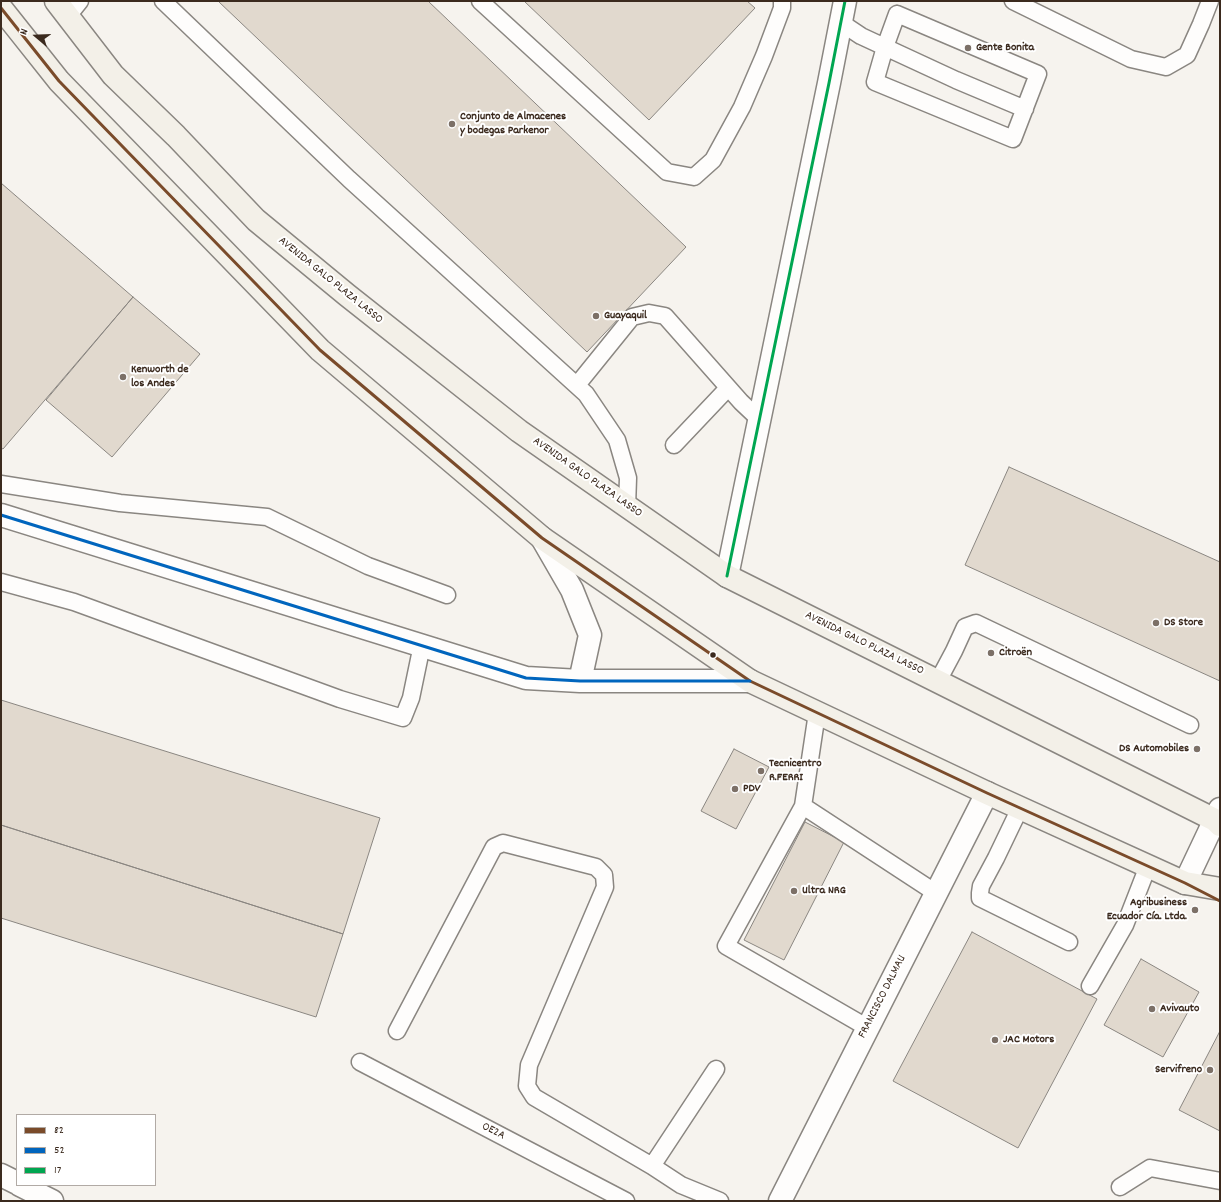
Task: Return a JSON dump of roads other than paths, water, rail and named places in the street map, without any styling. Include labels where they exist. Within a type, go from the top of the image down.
[{"type":"main road","name":"AVENIDA GALO PLAZA LASSO","points":[[68,6],[114,75],[176,136],[256,220],[347,296],[519,431],[727,576],[1219,819]]},
{"type":"main road","points":[[1,8],[59,81],[320,350],[542,538],[750,681],[1020,808],[1185,883],[1220,889]]},
{"type":"street","points":[[727,576],[830,83],[843,11]]},
{"type":"street","points":[[1,515],[526,678],[580,681],[750,681]]},
{"type":"street","points":[[542,538],[572,590],[590,635],[580,681]]},
{"type":"street","name":"FRANCISCO DALMAU","points":[[780,1201],[987,792]]},
{"type":"street","points":[[1219,819],[1185,883],[1220,901]]},
{"type":"street","points":[[1,1175],[16,1182]]},
{"type":"street","points":[[22,1186],[52,1201]]},
{"type":"lane","points":[[163,1],[349,180],[586,394],[616,440],[628,478],[627,507]]},
{"type":"lane","points":[[480,1],[667,172],[694,177],[713,160],[742,107],[764,56],[782,8],[782,1]]},
{"type":"lane","points":[[1013,1],[1132,59],[1166,67],[1187,55],[1210,1]]},
{"type":"lane","points":[[843,11],[861,36],[956,80],[1025,109]]},
{"type":"lane","points":[[897,14],[1038,74],[1013,139],[875,82],[885,47],[897,14]]},
{"type":"lane","points":[[577,385],[632,317],[650,313],[665,316],[728,388],[759,419]]},
{"type":"lane","points":[[674,445],[728,388]]},
{"type":"lane","points":[[1,484],[120,503],[267,517],[368,566],[447,595]]},
{"type":"lane","points":[[1,582],[74,602],[340,699],[403,718],[411,698],[422,646]]},
{"type":"lane","points":[[938,681],[965,627],[976,623],[1190,725]]},
{"type":"lane","points":[[817,713],[803,806],[726,946],[868,1028]]},
{"type":"lane","points":[[803,806],[936,893]]},
{"type":"lane","points":[[1020,808],[981,886],[980,898],[1068,942]]},
{"type":"lane","points":[[397,1031],[494,847],[504,843],[596,866],[604,875],[605,887],[529,1065],[527,1086],[534,1097],[682,1185],[720,1201]]},
{"type":"lane","points":[[1090,986],[1125,925],[1148,866]]},
{"type":"lane","name":"OE2A","points":[[360,1062],[626,1201]]},
{"type":"lane","points":[[652,1166],[716,1069]]},
{"type":"lane","points":[[1120,1187],[1150,1168],[1220,1181]]},
{"type":"place","name":"Gente Bonita","points":[[968,48]]},
{"type":"place","name":"Conjunto de Almacenes y bodegas Parkenor","points":[[452,124]]},
{"type":"place","name":"Guayaquil","points":[[596,316]]},
{"type":"place","name":"Kenworth de los Andes","points":[[123,377]]},
{"type":"place","name":"DS Store","points":[[1156,623]]},
{"type":"place","name":"Citroën","points":[[991,653]]},
{"type":"place","name":"DS Automobiles","points":[[1197,749]]},
{"type":"place","name":"Tecnicentro R.FERRI","points":[[761,771]]},
{"type":"place","name":"PDV","points":[[735,789]]},
{"type":"place","name":"Ultra NRG","points":[[794,891]]},
{"type":"place","name":"Agribusiness Ecuador Cía. Ltda.","points":[[1195,910]]},
{"type":"place","name":"Avivauto","points":[[1152,1009]]},
{"type":"place","name":"JAC Motors","points":[[995,1040]]},
{"type":"place","name":"Servifreno","points":[[1210,1070]]}]
